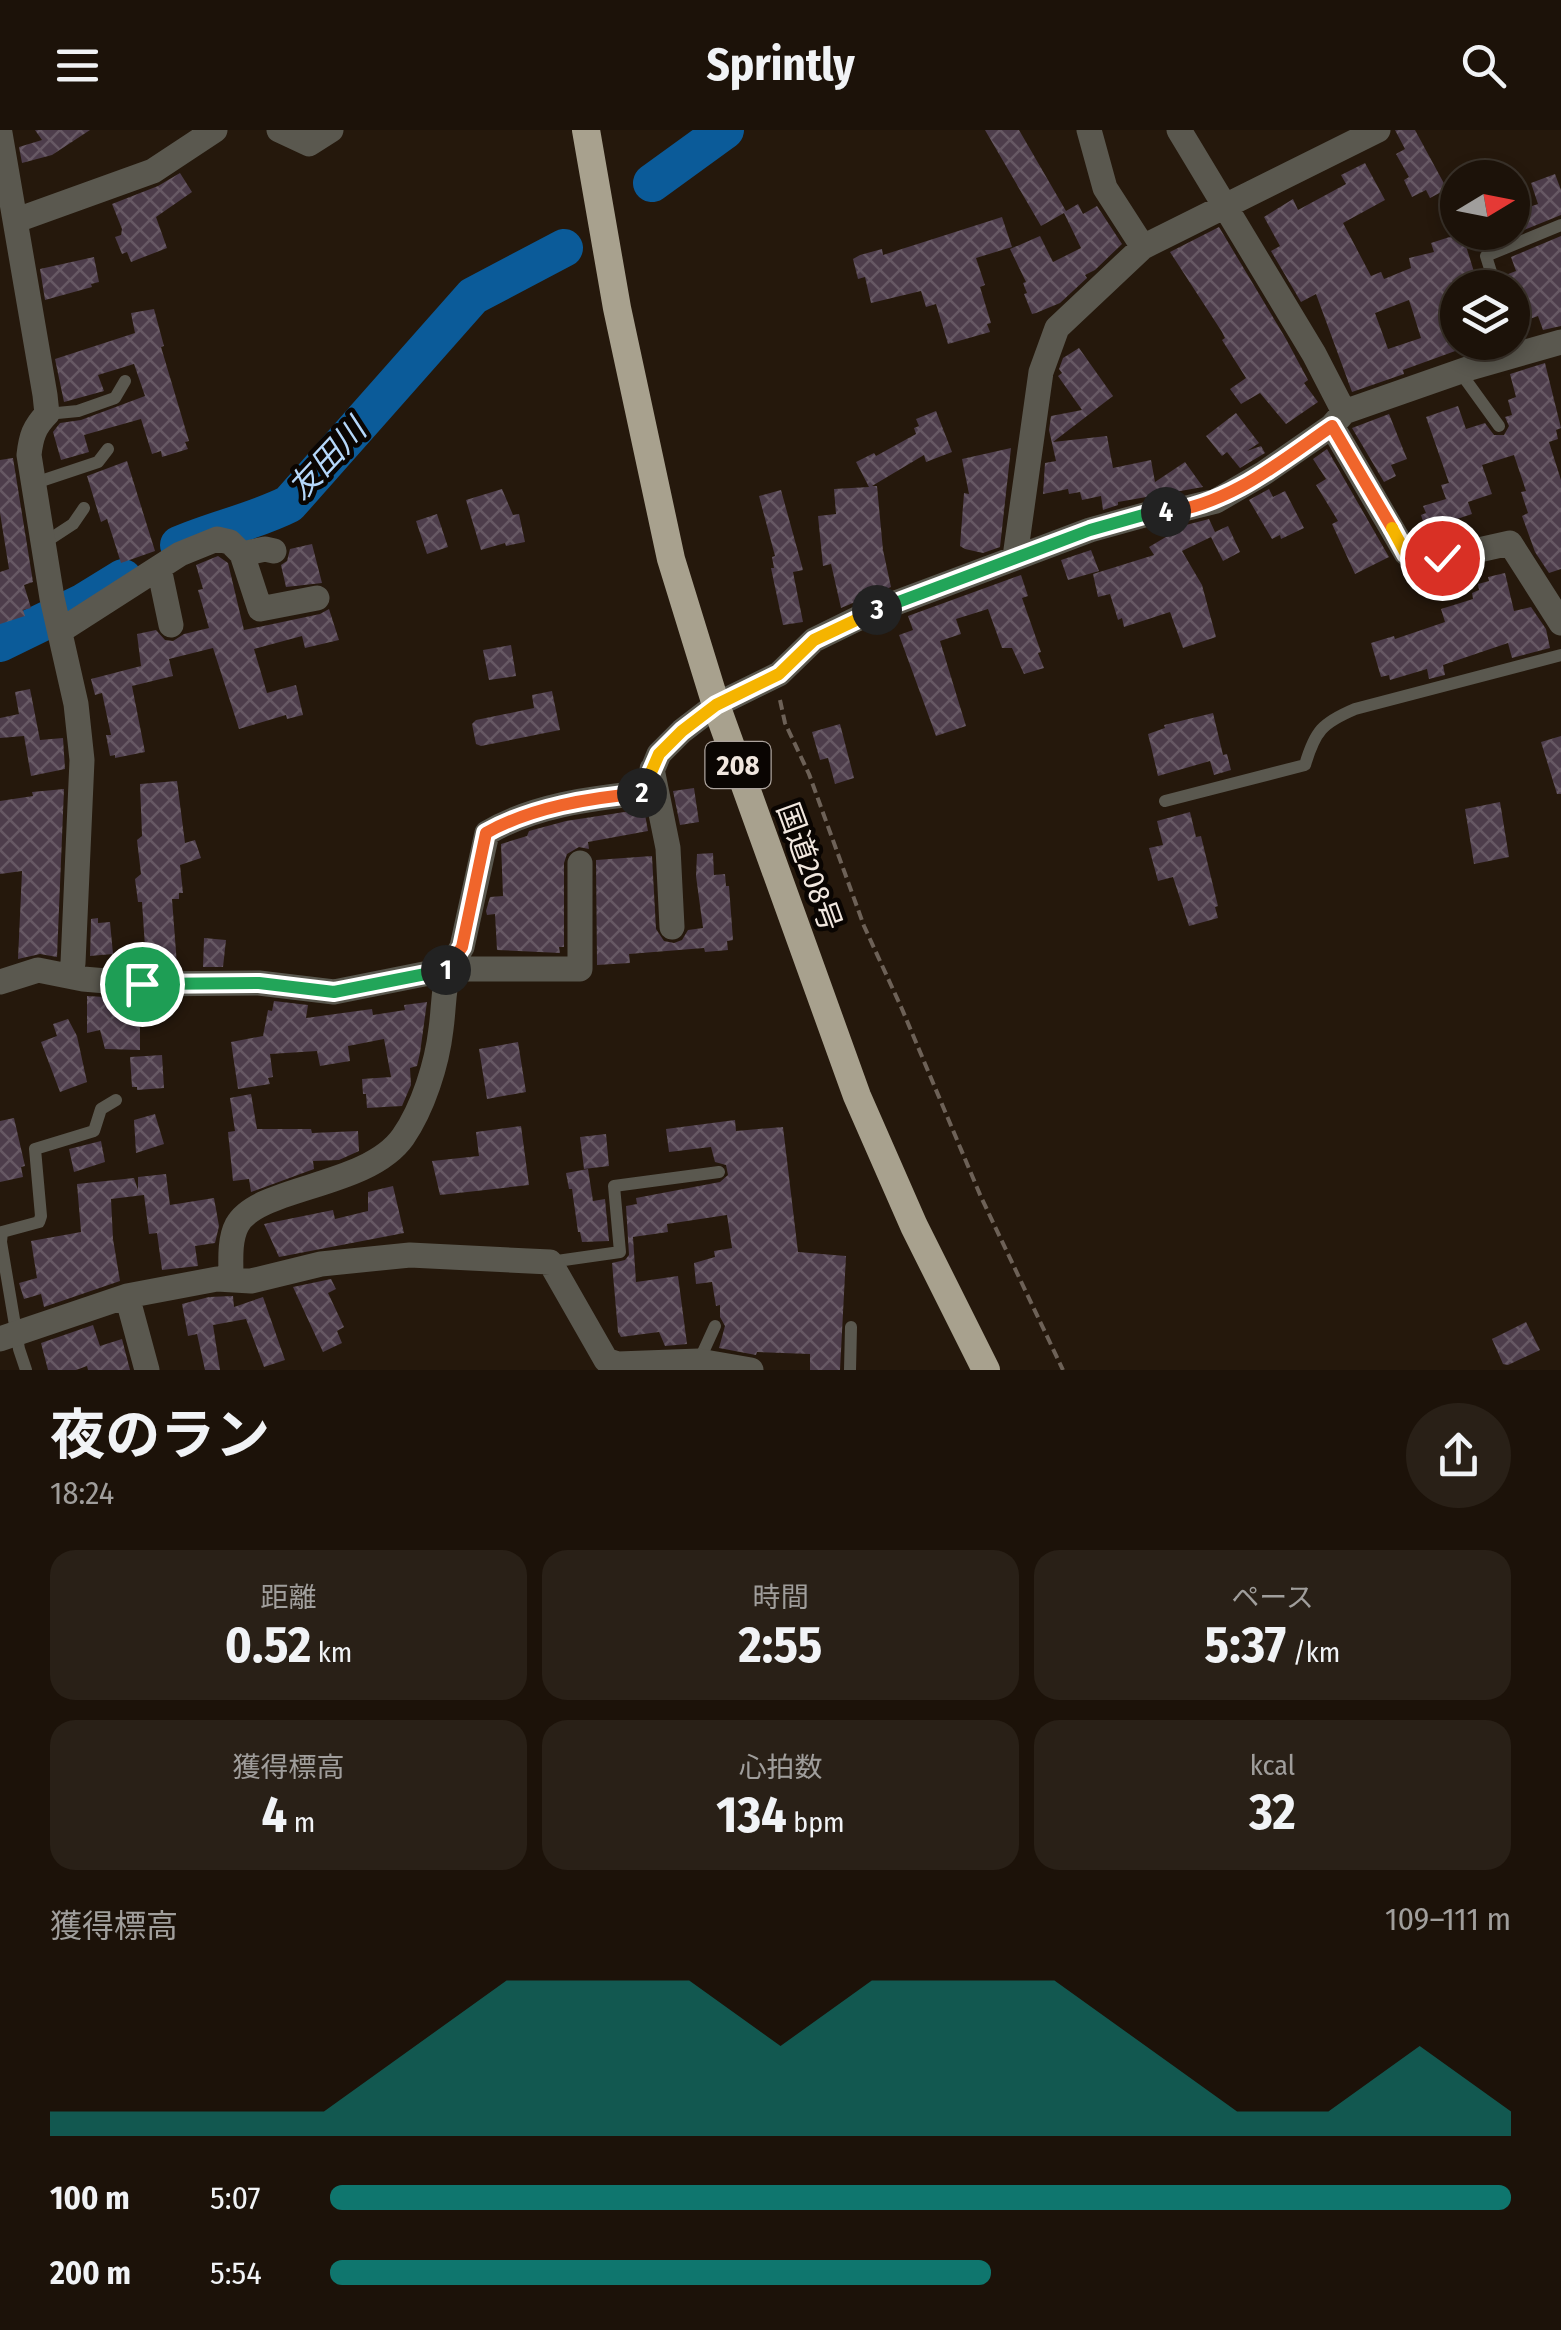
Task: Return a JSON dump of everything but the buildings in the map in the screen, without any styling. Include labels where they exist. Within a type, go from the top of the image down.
[{"type":"highway","name":"国道208号","points":[[586,130],[617,308],[671,559],[716,705],[857,1096],[914,1226],[986,1370]]},
{"type":"street","points":[[18,220],[153,171],[214,130]]},
{"type":"street","points":[[279,130],[309,144],[331,130]]},
{"type":"street","points":[[1090,130],[1105,188],[1143,247]]},
{"type":"street","points":[[1179,130],[1314,354],[1338,419],[1406,554],[1415,560],[1442,558],[1510,543],[1561,623]]},
{"type":"street","points":[[1016,558],[1041,372],[1057,328],[1143,247],[1378,130]]},
{"type":"street","points":[[0,133],[18,220],[47,414],[30,438],[30,454],[52,598],[76,704],[82,760],[74,963],[70,975]]},
{"type":"street","points":[[1530,345],[1561,342]]},
{"type":"street","points":[[230,1278],[232,1239],[237,1224],[247,1214],[286,1196],[361,1171],[389,1152],[411,1123],[436,1057],[444,985],[462,947],[486,833],[545,810],[603,796],[643,792],[659,754],[716,705],[774,676],[814,640],[869,613],[1090,530],[1154,512],[1216,501],[1264,474],[1338,419],[1486,360]]},
{"type":"street","points":[[59,628],[180,554],[217,539],[230,542],[242,554],[260,608],[317,598]]},
{"type":"street","points":[[242,554],[265,549],[274,552]]},
{"type":"street","points":[[158,568],[171,625]]},
{"type":"street","points":[[652,770],[668,848],[672,927]]},
{"type":"street","points":[[0,982],[38,970],[142,984],[259,983],[334,992],[449,969],[580,969],[580,863]]},
{"type":"street","points":[[8,1336],[127,1296],[230,1278],[251,1282],[321,1264],[410,1255],[550,1262],[598,1365],[699,1361],[751,1370]]},
{"type":"street","points":[[127,1296],[147,1370]]},
{"type":"lane","points":[[1490,270],[1486,256],[1561,226]]},
{"type":"lane","points":[[1460,372],[1499,426]]},
{"type":"lane","points":[[47,414],[78,411],[115,398],[125,380]]},
{"type":"lane","points":[[35,483],[98,462],[108,450]]},
{"type":"lane","points":[[44,542],[73,524],[84,508]]},
{"type":"lane","points":[[1165,801],[1305,765],[1312,740],[1329,720],[1356,709],[1561,655]]},
{"type":"lane","points":[[26,1370],[8,1336],[2,1232],[39,1222],[42,1216],[35,1149],[94,1130],[101,1109],[116,1100]]},
{"type":"lane","points":[[550,1262],[620,1252],[614,1186],[719,1172]]},
{"type":"lane","points":[[699,1361],[715,1326]]},
{"type":"lane","points":[[850,1370],[851,1327]]},
{"type":"path","points":[[774,676],[785,723],[809,774],[864,926],[981,1197],[1063,1370]]},
{"type":"waterway","name":"友田川","points":[[652,183],[725,130]]},
{"type":"waterway","name":"友田川","points":[[179,545],[289,504],[473,296],[564,248]]},
{"type":"waterway","name":"友田川","points":[[0,643],[123,578]]},
{"type":"route","points":[[142,984],[259,983],[334,992],[449,969],[462,947],[486,833],[545,810],[603,796],[643,792],[659,754],[682,731],[716,705],[779,674],[814,640],[869,613],[1090,530],[1154,512],[1216,501],[1264,474],[1332,426],[1406,554],[1415,560],[1442,558]]}]
